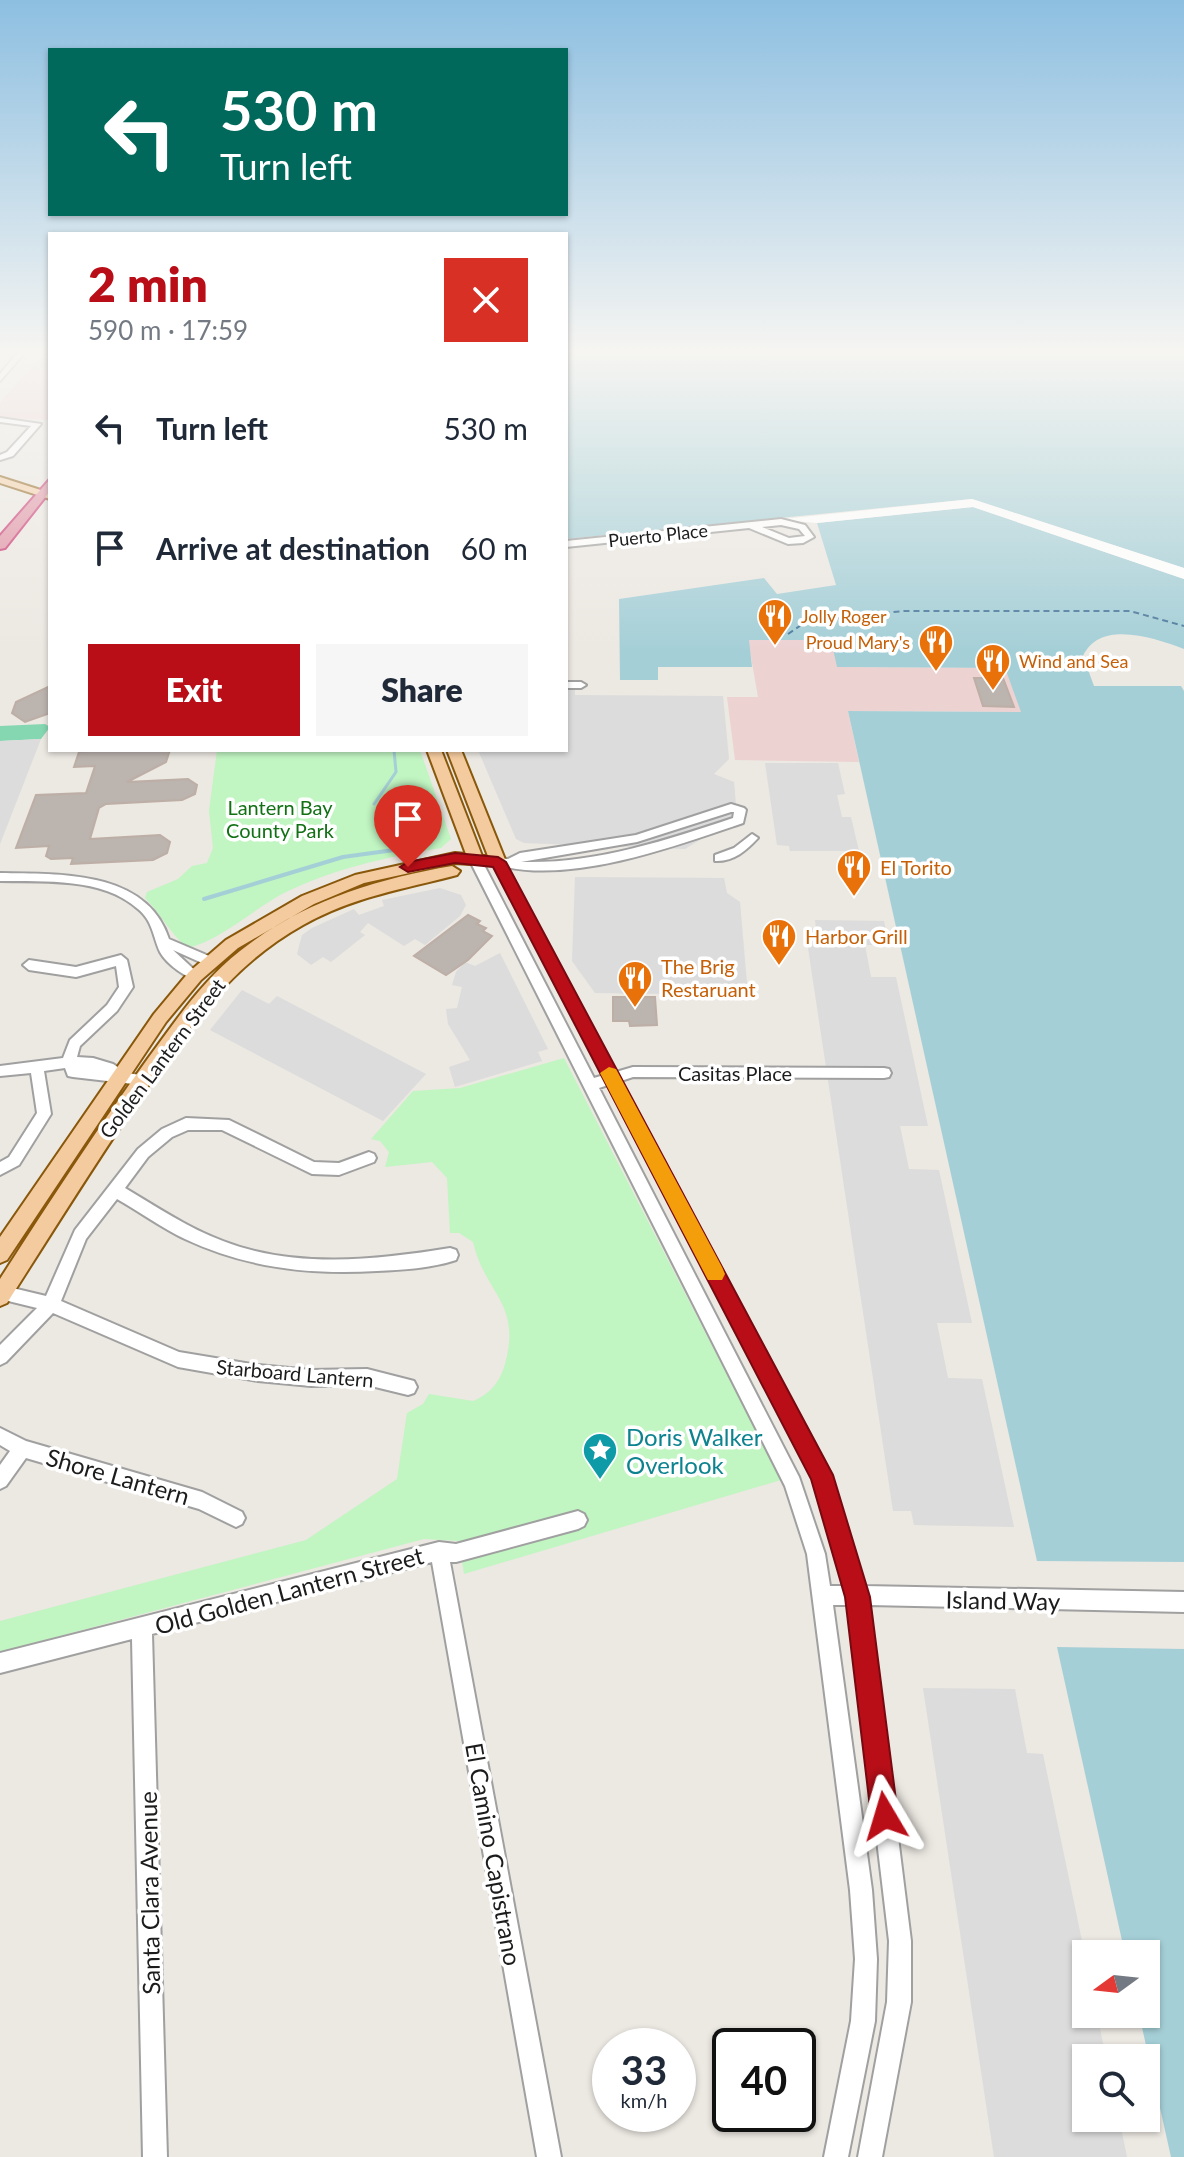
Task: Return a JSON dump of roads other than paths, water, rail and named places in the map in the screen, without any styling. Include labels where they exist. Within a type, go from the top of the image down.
[{"type":"highway","points":[[0,545],[46,495]]},
{"type":"main road","points":[[0,480],[46,495]]},
{"type":"main road","points":[[0,489],[46,495]]},
{"type":"main road","points":[[435,752],[476,861]]},
{"type":"main road","points":[[455,752],[505,862]]},
{"type":"main road","name":"Golden Lantern Street","points":[[0,1254],[121,1075],[195,976],[211,962],[271,919],[360,879],[425,862],[455,858],[505,862]]},
{"type":"main road","name":"Golden Lantern Street","points":[[1,1294],[142,1080],[223,975],[258,947],[330,904],[397,883],[460,869],[476,861]]},
{"type":"main road","points":[[258,947],[271,919]]},
{"type":"street","name":"Puerto Place","points":[[568,544],[750,525],[792,522],[806,529],[810,537],[804,541],[789,542],[750,525]]},
{"type":"street","points":[[568,685],[581,685]]},
{"type":"street","points":[[505,862],[519,866],[574,863],[731,808],[740,810],[739,820],[674,842],[635,844]]},
{"type":"street","points":[[719,858],[738,851],[752,838]]},
{"type":"street","points":[[476,861],[793,1483],[816,1554],[861,1890],[866,1959],[863,2021],[836,2157]]},
{"type":"street","points":[[505,862],[612,1078],[822,1475],[858,1597],[900,1941],[899,2002],[870,2157]]},
{"type":"street","points":[[0,877],[87,881],[115,888],[146,906],[165,942],[167,953],[195,976]]},
{"type":"street","points":[[165,942],[211,962]]},
{"type":"street","points":[[29,965],[76,972],[121,960],[126,987],[112,1008],[70,1048],[73,1072],[101,1077],[121,1075],[142,1080]]},
{"type":"street","points":[[0,1071],[37,1069],[74,1062]]},
{"type":"street","points":[[0,1169],[14,1161],[44,1114],[37,1069]]},
{"type":"street","name":"Casitas Place","points":[[589,1085],[633,1072],[884,1073]]},
{"type":"street","points":[[0,1357],[51,1304],[80,1235],[115,1190],[154,1142],[186,1124],[224,1124],[312,1168],[339,1169],[369,1158]]},
{"type":"street","points":[[115,1190],[192,1235],[247,1256],[333,1268],[383,1266],[450,1255]]},
{"type":"street","name":"Starboard Lantern","points":[[1,1294],[51,1304],[178,1359],[284,1376],[367,1377],[408,1387]]},
{"type":"street","name":"Shore Lantern","points":[[0,1436],[22,1448],[202,1501],[236,1518]]},
{"type":"street","points":[[0,1480],[22,1448]]},
{"type":"street","name":"Old Golden Lantern Street","points":[[0,1663],[439,1551],[456,1553],[578,1520]]},
{"type":"street","name":"El Camino Capistrano","points":[[439,1551],[549,2157]]},
{"type":"street","name":"Island Way","points":[[822,1595],[1184,1602]]},
{"type":"street","name":"Santa Clara Avenue","points":[[142,1629],[155,2157]]},
{"type":"water","points":[[568,450],[1184,450],[1184,568],[972,499],[568,539]]},
{"type":"water","points":[[973,507],[1184,579],[1184,649],[1129,634],[1102,638],[1091,645],[1083,656],[1094,686],[1181,686],[1184,691],[1184,1562],[1037,1561],[848,711],[1021,712],[1005,668],[837,667],[831,640],[749,640],[752,667],[658,667],[658,680],[620,680],[619,599],[764,578],[777,594],[836,585],[817,523]]},
{"type":"water","points":[[1057,1647],[1184,1649],[1184,2157],[1171,2157],[1160,2108],[1160,2044],[1146,2044],[1142,2028],[1160,2028],[1160,1940],[1122,1940]]},
{"type":"waterway","points":[[374,804],[396,772],[394,752]]},
{"type":"waterway","points":[[204,899],[343,857],[416,847]]},
{"type":"place","name":"Jolly Roger","points":[[775,647]]},
{"type":"place","name":"Proud Mary's","points":[[936,673]]},
{"type":"place","name":"Wind and Sea","points":[[993,692]]},
{"type":"place","name":"El Torito","points":[[854,898]]},
{"type":"place","name":"Harbor Grill","points":[[779,967]]},
{"type":"place","name":"The Brig Restaruant","points":[[635,1009]]},
{"type":"place","name":"Doris Walker Overlook","points":[[600,1481]]},
{"type":"park label","name":"Lantern Bay County Park","points":[[280,818]]}]
